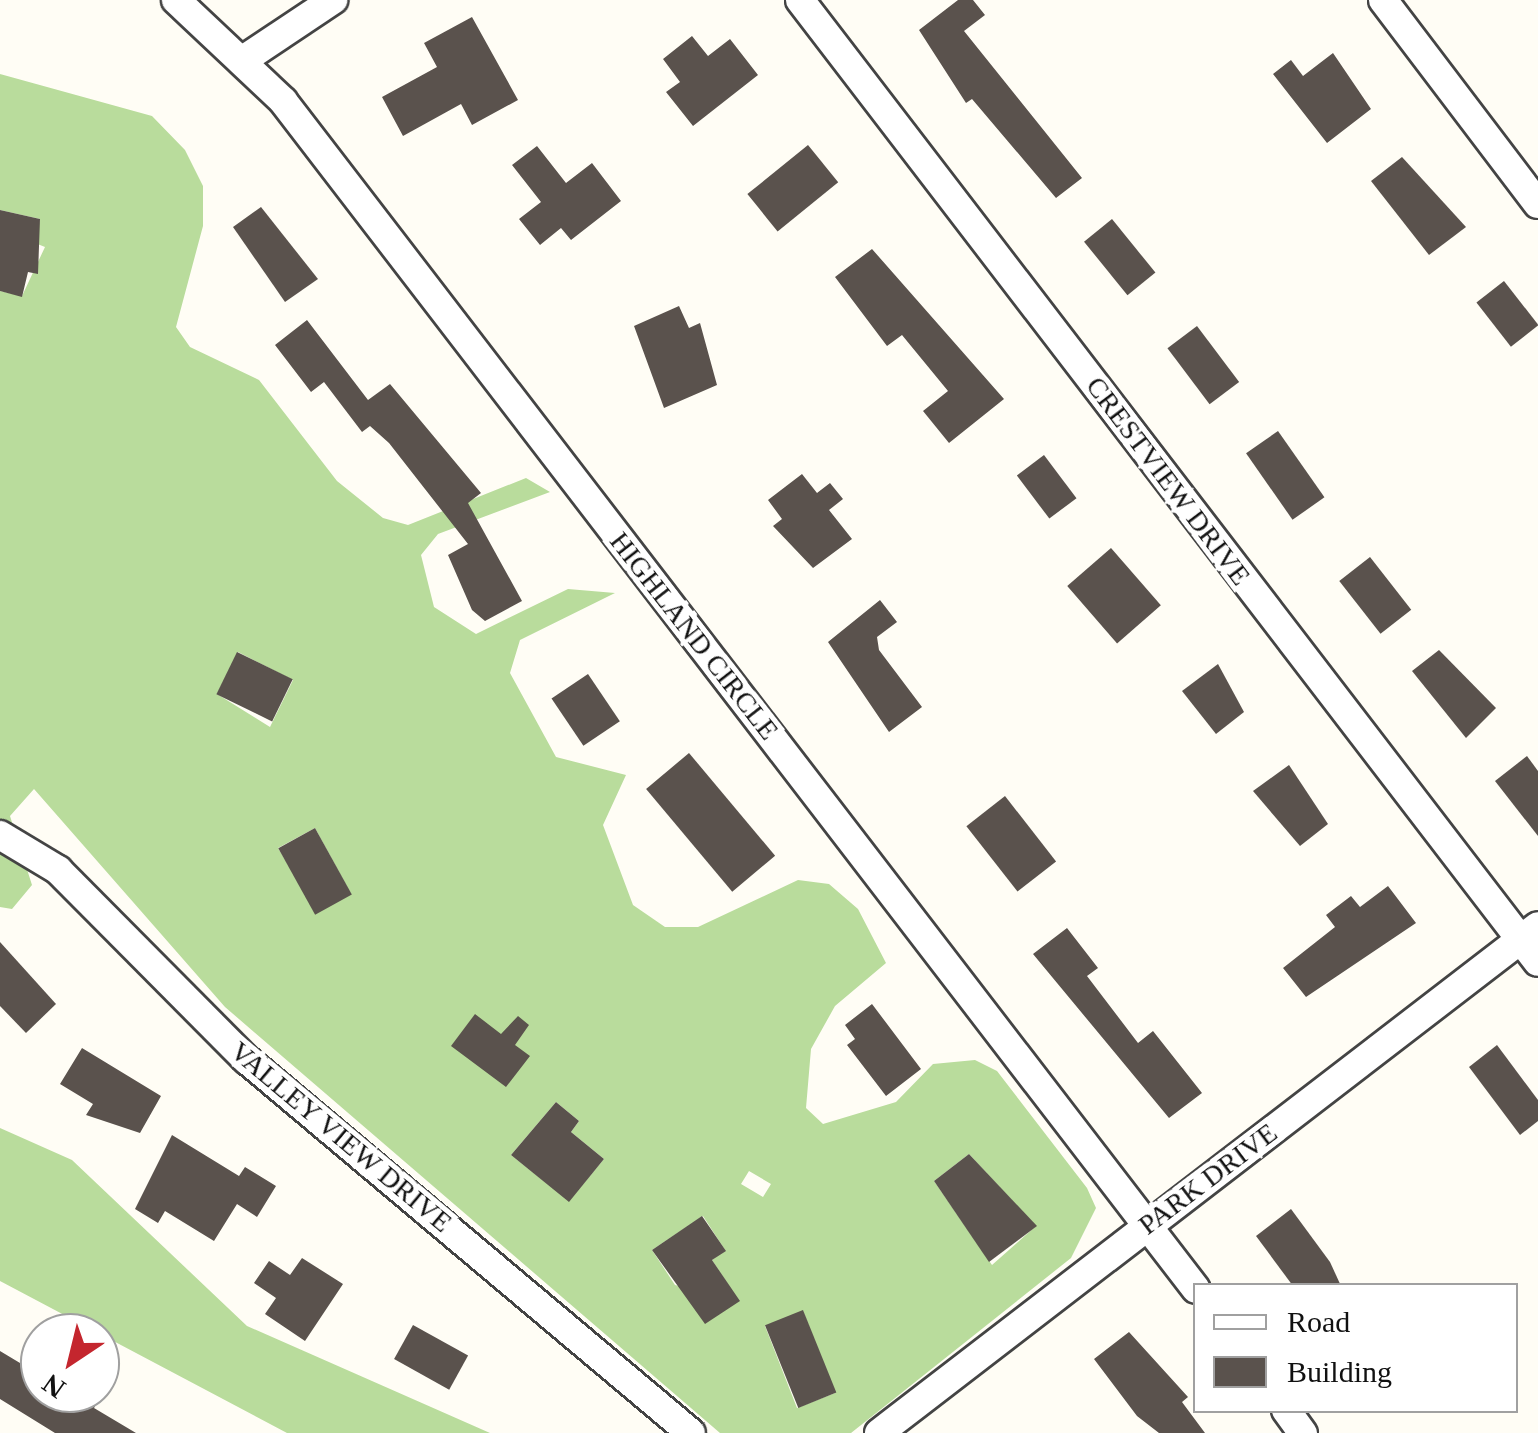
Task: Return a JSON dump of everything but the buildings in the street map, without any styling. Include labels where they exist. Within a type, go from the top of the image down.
[{"type":"street","name":"HIGHLAND CIRCLE","points":[[176,0],[246,58],[1193,1285]]},
{"type":"street","points":[[246,58],[333,0]]},
{"type":"street","name":"CRESTVIEW DRIVE","points":[[800,0],[1532,942]]},
{"type":"street","points":[[1383,0],[1538,204]]},
{"type":"street","name":"VALLEY VIEW DRIVE","points":[[0,835],[58,870],[246,1058],[692,1433]]},
{"type":"street","name":"PARK DRIVE","points":[[879,1433],[1148,1225],[1532,942]]},
{"type":"green space","points":[[0,74],[152,116],[185,150],[203,186],[203,226],[176,327],[190,347],[259,380],[337,481],[383,518],[408,525],[526,478],[550,492],[438,534],[421,555],[434,607],[476,634],[568,589],[615,593],[520,640],[510,673],[556,757],[626,775],[603,825],[633,905],[665,927],[698,927],[798,880],[829,884],[858,909],[886,963],[835,1006],[811,1049],[806,1108],[823,1124],[896,1102],[933,1064],[975,1060],[997,1071],[1087,1188],[1096,1208],[1071,1258],[851,1433],[720,1433],[225,1007],[34,789],[10,816],[32,885],[12,909],[0,907],[0,291],[22,296],[45,247],[35,243],[40,219],[0,210]],"holes":[[[238,652],[293,680],[270,727],[217,694]],[[315,828],[351,894],[317,913],[278,848]],[[556,1102],[579,1121],[571,1132],[604,1159],[569,1201],[511,1155]],[[969,1154],[1036,1226],[992,1265],[934,1181]],[[749,1171],[771,1184],[763,1197],[741,1184]],[[703,1216],[725,1250],[712,1260],[739,1301],[675,1285],[652,1250]],[[803,1311],[835,1393],[797,1408],[765,1326]]]},
{"type":"green space","points":[[0,1128],[72,1160],[247,1326],[490,1433],[287,1433],[120,1345],[120,1313],[60,1313],[0,1281]]}]
